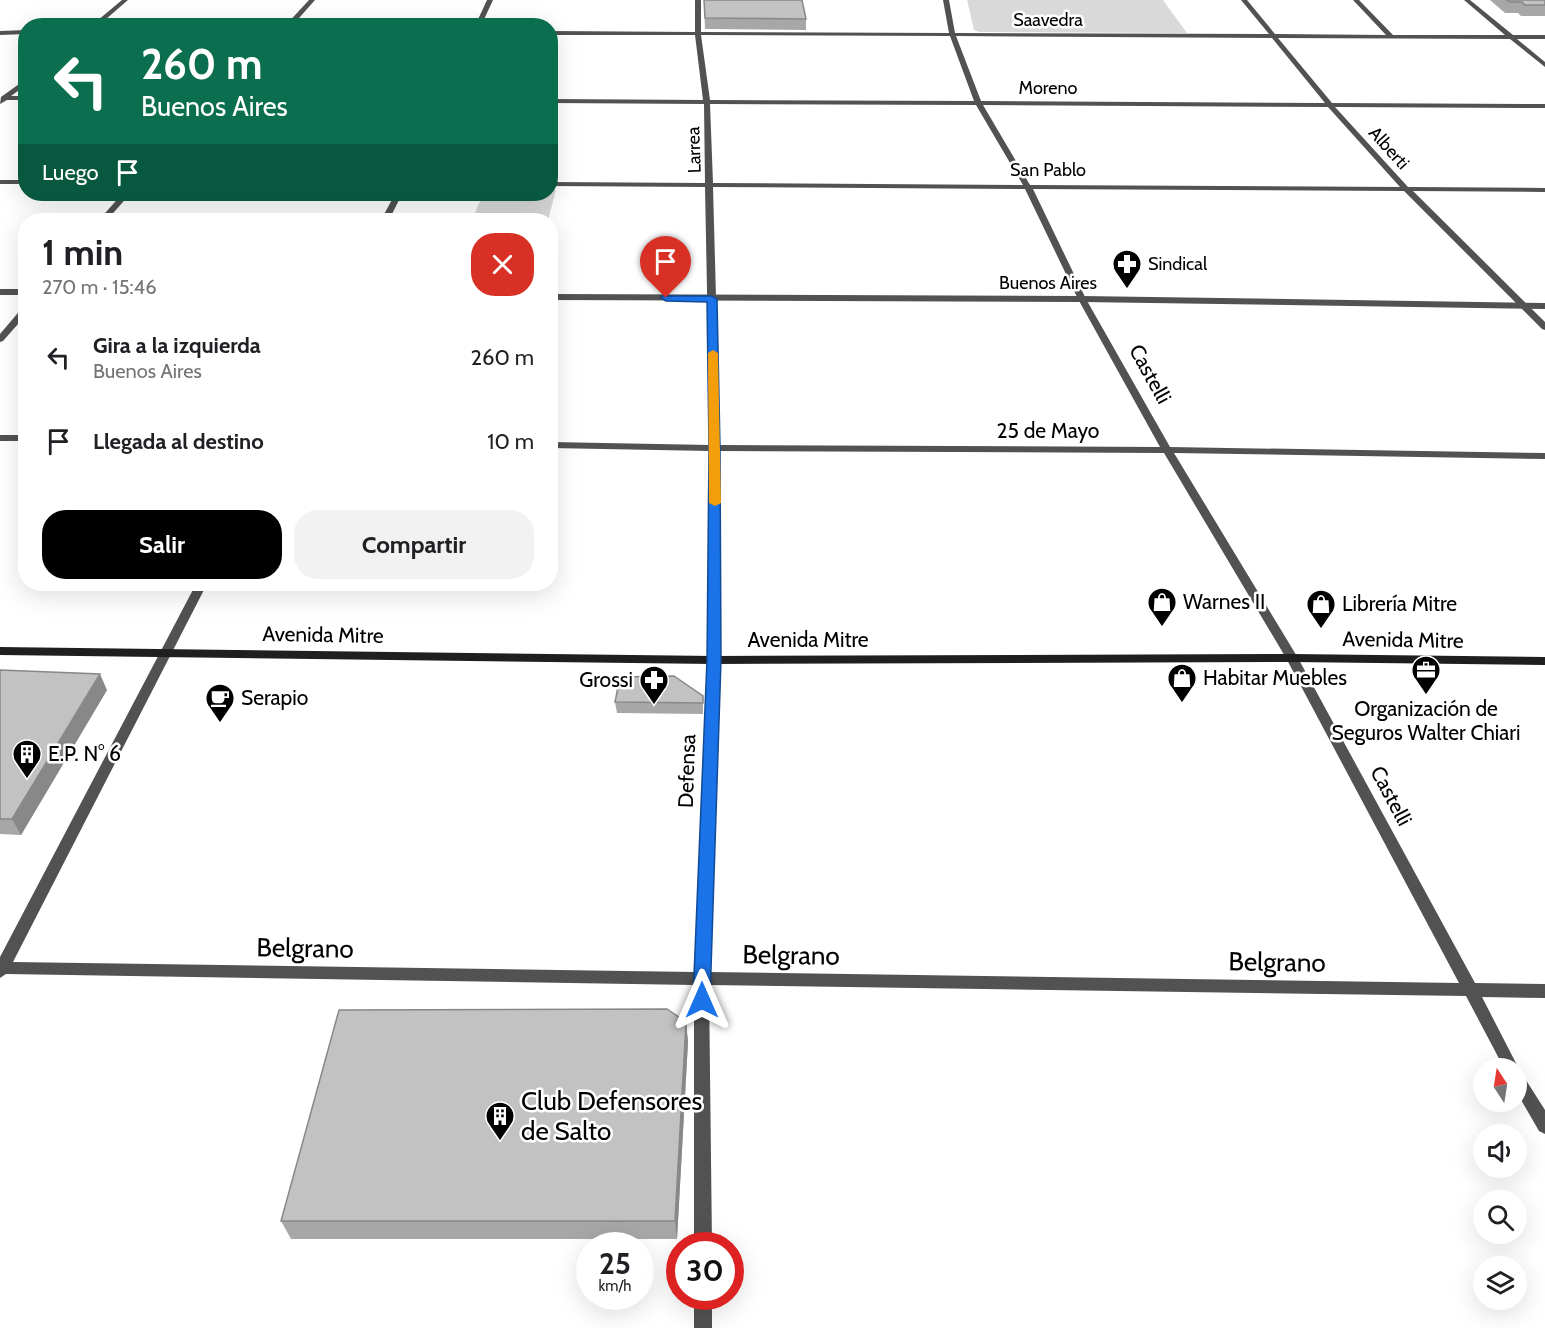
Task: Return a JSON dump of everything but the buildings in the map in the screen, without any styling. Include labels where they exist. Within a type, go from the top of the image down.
[{"type":"main road","name":"Avenida Mitre","points":[[0,651],[714,660],[1292,658],[1545,661]]},
{"type":"street","points":[[103,18],[125,0]]},
{"type":"street","points":[[295,18],[312,0]]},
{"type":"street","points":[[482,18],[490,0]]},
{"type":"street","name":"Larrea","points":[[698,0],[698,34],[707,102],[712,299]]},
{"type":"street","name":"Castelli","points":[[946,0],[952,34],[978,103],[1027,185],[1082,299],[1167,450],[1292,658],[1506,1058]]},
{"type":"street","name":"Alberti","points":[[1244,0],[1330,105],[1406,189],[1545,327]]},
{"type":"street","points":[[1356,0],[1392,37]]},
{"type":"street","points":[[1467,0],[1545,65]]},
{"type":"street","points":[[0,33],[18,32]]},
{"type":"street","name":"Saavedra","points":[[558,33],[1545,37]]},
{"type":"street","points":[[2,99],[18,87]]},
{"type":"street","points":[[2,99],[18,98]]},
{"type":"street","name":"Moreno","points":[[558,101],[1545,106]]},
{"type":"street","points":[[0,182],[18,182]]},
{"type":"street","name":"San Pablo","points":[[558,184],[1027,185],[1545,190]]},
{"type":"street","points":[[108,213],[120,201]]},
{"type":"street","points":[[0,292],[18,292]]},
{"type":"street","name":"Buenos Aires","points":[[558,297],[1082,299],[1545,306]]},
{"type":"street","name":"Defensa","points":[[703,1232],[701,978],[714,660],[715,448],[712,299]]},
{"type":"street","points":[[0,339],[18,318]]},
{"type":"street","points":[[0,438],[18,438]]},
{"type":"street","name":"25 de Mayo","points":[[558,445],[1167,450],[1545,456]]},
{"type":"street","points":[[1,969],[197,591]]},
{"type":"street","name":"Belgrano","points":[[1,969],[1545,991]]},
{"type":"street","points":[[1527,1095],[1545,1126]]},
{"type":"street","points":[[703,1310],[703,1328]]},
{"type":"shaded area","points":[[967,0],[1163,0],[1187,33],[979,32],[974,30]]},
{"type":"shaded area","points":[[480,201],[553,201],[550,213],[475,213]]},
{"type":"slow traffic","points":[[713,353],[715,503]]},
{"type":"place","name":"Sindical","points":[[1127,290]]},
{"type":"place","name":"Warnes II","points":[[1162,628]]},
{"type":"place","name":"Librería Mitre","points":[[1321,630]]},
{"type":"place","name":"Organización de Seguros Walter Chiari","points":[[1426,696]]},
{"type":"place","name":"Habitar Muebles","points":[[1182,704]]},
{"type":"place","name":"Grossi","points":[[654,706]]},
{"type":"place","name":"Serapio","points":[[220,724]]},
{"type":"place","name":"E.P. N° 6","points":[[27,780]]},
{"type":"place","name":"Club Defensores de Salto","points":[[500,1142]]},
{"type":"route","points":[[666,298],[712,299],[715,448],[714,660],[702,1000]]}]
